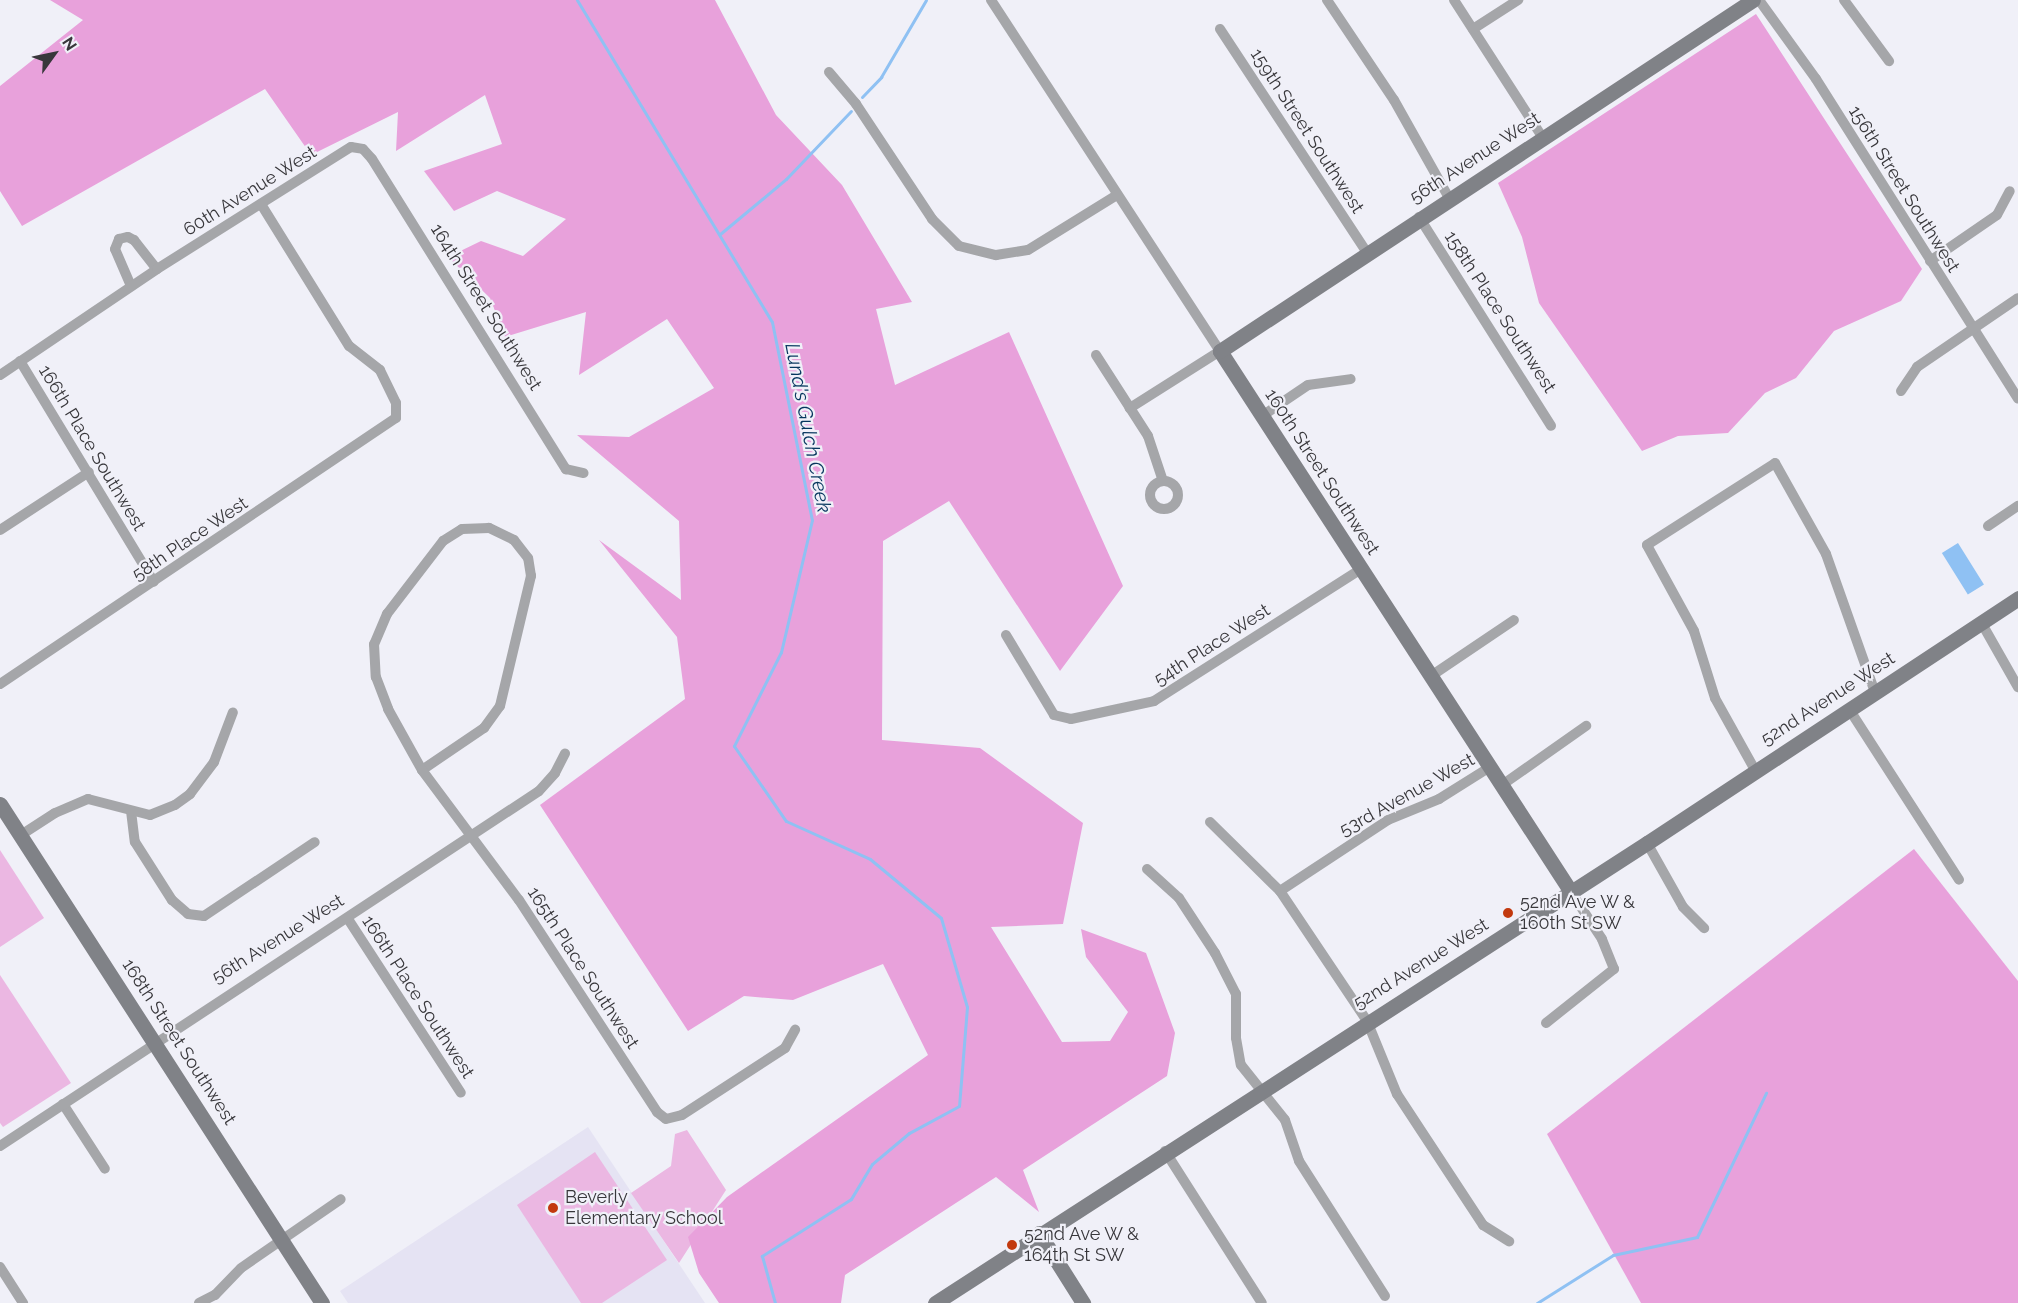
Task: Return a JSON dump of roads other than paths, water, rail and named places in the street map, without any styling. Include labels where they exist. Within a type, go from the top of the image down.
[{"type":"street","name":"160th Street Southwest","points":[[991,0],[1602,939],[1614,969],[1546,1023]]},
{"type":"street","points":[[1327,0],[1394,100],[1449,198]]},
{"type":"street","points":[[1454,0],[1543,138]]},
{"type":"street","points":[[1473,29],[1518,0]]},
{"type":"street","name":"56th Avenue West","points":[[1220,351],[1366,251],[1753,0]]},
{"type":"street","name":"156th Street Southwest","points":[[1759,0],[1816,79],[2018,398]]},
{"type":"street","points":[[1844,0],[1889,61]]},
{"type":"street","name":"159th Street Southwest","points":[[1220,29],[1366,251]]},
{"type":"street","points":[[829,72],[856,104],[932,219],[958,246],[996,255],[1028,250],[1118,195]]},
{"type":"street","name":"60th Avenue West","points":[[0,375],[157,269],[351,147],[363,149]]},
{"type":"street","name":"164th Street Southwest","points":[[363,149],[566,469],[584,473]]},
{"type":"street","points":[[1930,261],[1997,215],[2010,191]]},
{"type":"street","name":"58th Place West","points":[[0,684],[396,418],[396,404],[380,370],[349,346],[261,204]]},
{"type":"street","name":"158th Place Southwest","points":[[1419,217],[1551,426]]},
{"type":"street","points":[[131,286],[115,249],[119,239],[128,237],[134,240],[157,269]]},
{"type":"street","points":[[1901,391],[1917,367],[2018,298]]},
{"type":"street","points":[[1131,408],[1220,351]]},
{"type":"street","points":[[1096,355],[1131,408],[1156,454],[1163,481]]},
{"type":"street","name":"166th Place Southwest","points":[[20,361],[154,582]]},
{"type":"street","points":[[1262,416],[1308,385],[1351,379]]},
{"type":"street","points":[[1755,770],[1715,698],[1694,631],[1647,545],[1775,463],[1826,554],[1875,692]]},
{"type":"street","points":[[0,530],[89,472]]},
{"type":"street","points":[[1988,526],[2018,506]]},
{"type":"street","name":"165th Place Southwest","points":[[422,770],[484,728],[500,706],[531,576],[528,558],[514,540],[489,528],[462,530],[443,541],[387,614],[374,644],[376,677],[388,709],[422,770],[519,900],[657,1112],[666,1119],[682,1115],[785,1048],[795,1030]]},
{"type":"street","name":"54th Place West","points":[[1006,635],[1054,715],[1071,719],[1154,701],[1361,569]]},
{"type":"street","name":"52nd Avenue West","points":[[934,1303],[1258,1091],[1647,843],[2018,598]]},
{"type":"street","points":[[1431,676],[1515,620]]},
{"type":"street","points":[[1981,622],[2018,687]]},
{"type":"street","points":[[1849,709],[1959,880]]},
{"type":"street","points":[[21,836],[55,813],[88,799],[150,815],[189,794],[214,762],[233,712]]},
{"type":"street","points":[[1502,785],[1586,726]]},
{"type":"street","name":"56th Avenue West","points":[[0,1146],[155,1041],[348,919],[539,791],[555,773],[565,753]]},
{"type":"street","name":"53rd Avenue West","points":[[1280,891],[1388,820],[1439,799],[1490,767]]},
{"type":"street","name":"168th Street Southwest","points":[[0,804],[322,1303]]},
{"type":"street","points":[[130,811],[135,842],[172,900],[188,914],[204,916],[315,843]]},
{"type":"street","points":[[1210,822],[1280,891],[1367,1021],[1397,1094],[1483,1225],[1509,1241]]},
{"type":"street","points":[[1647,843],[1683,907],[1704,928]]},
{"type":"street","points":[[1147,869],[1179,898],[1215,953],[1236,994],[1236,1038],[1241,1065],[1258,1091],[1285,1120],[1299,1161],[1385,1296]]},
{"type":"street","name":"166th Place Southwest","points":[[348,919],[461,1093]]},
{"type":"street","points":[[63,1104],[105,1169]]},
{"type":"street","points":[[1165,1151],[1262,1303]]},
{"type":"street","points":[[199,1303],[215,1295],[242,1268],[341,1199]]},
{"type":"street","points":[[1039,1233],[1083,1303]]},
{"type":"street","points":[[0,1267],[23,1303]]},
{"type":"water","points":[[1958,543],[1984,585],[1968,595],[1942,553]]},
{"type":"waterway","name":"Lund's Gulch Creek","points":[[577,0],[772,322],[812,520],[781,652],[734,746],[786,821],[870,859],[941,918],[967,1007],[959,1106],[909,1133],[872,1164],[851,1199],[762,1256],[775,1303]]},
{"type":"waterway","points":[[862,97],[881,77],[926,0]]},
{"type":"waterway","points":[[720,234],[786,179],[851,111]]},
{"type":"waterway","name":"Lund's Gulch Creek","points":[[1537,1303],[1613,1255],[1697,1237],[1766,1093]]},
{"type":"place","name":"52nd Ave W & 160th St SW","points":[[1508,913]]},
{"type":"place","name":"Beverly Elementary School","points":[[553,1208]]},
{"type":"place","name":"52nd Ave W & 164th St SW","points":[[1012,1245]]}]
